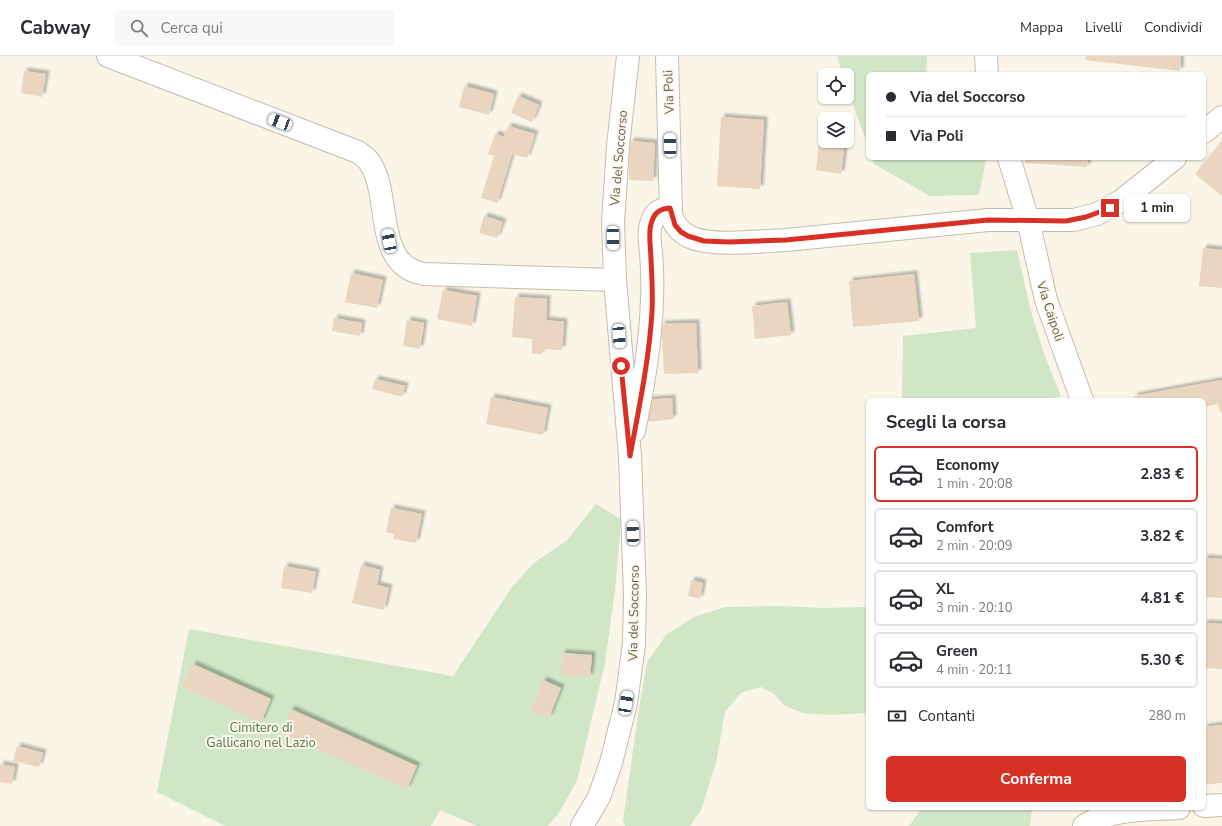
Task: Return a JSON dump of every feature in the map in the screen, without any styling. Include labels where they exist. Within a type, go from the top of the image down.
[{"type":"street","points":[[108,56],[358,152],[369,162],[376,177],[391,246],[401,263],[412,271],[424,274],[615,280]]},
{"type":"street","name":"Via del Soccorso","points":[[582,826],[599,797],[610,768],[625,709],[633,659],[635,630],[630,456],[615,280],[613,222],[615,174],[628,56]]},
{"type":"street","name":"Via Poli","points":[[667,56],[670,208],[675,225],[681,232],[704,241],[729,242],[786,240],[988,220],[1066,221],[1080,219],[1110,208],[1129,196],[1173,160]]},
{"type":"street","points":[[986,56],[987,72]]},
{"type":"street","points":[[1206,130],[1222,117]]},
{"type":"street","name":"Via Caipoli","points":[[1010,160],[1028,220],[1046,300],[1081,398]]},
{"type":"street","points":[[630,456],[644,381],[651,325],[652,286],[650,226],[657,212],[670,208]]},
{"type":"street","points":[[1206,806],[1222,805]]},
{"type":"street","points":[[1084,826],[1109,814],[1154,815],[1172,810]]},
{"type":"green space","points":[[837,56],[927,56],[926,72],[866,72],[866,140],[853,104],[854,104],[854,68],[841,68]]},
{"type":"green space","points":[[873,160],[986,161],[979,195],[930,196],[874,164]]},
{"type":"green space","points":[[1017,250],[1030,308],[1044,354],[1061,396],[1052,398],[902,398],[903,336],[976,328],[970,253]]},
{"type":"green space","name":"Cimitero di Gallicano nel Lazio","points":[[596,504],[621,519],[615,590],[605,663],[577,781],[558,814],[548,826],[477,826],[440,810],[431,826],[225,826],[157,792],[189,629],[453,676],[512,587],[534,563],[567,540]]},
{"type":"green space","points":[[725,607],[866,607],[866,713],[829,715],[803,713],[785,706],[773,693],[761,687],[742,692],[725,712],[716,763],[701,810],[690,826],[625,826],[623,821],[647,662],[666,635],[694,617]]},
{"type":"green space","points":[[921,810],[1032,810],[1030,826],[909,826]]},
{"type":"building","points":[[1086,56],[1181,56],[1180,71],[1085,60]]},
{"type":"building","points":[[24,71],[46,74],[42,97],[21,93]]},
{"type":"building","points":[[464,86],[494,94],[489,115],[459,107]]},
{"type":"building","points":[[518,96],[539,105],[532,122],[511,113]]},
{"type":"building","points":[[721,117],[764,120],[760,189],[717,186]]},
{"type":"building","points":[[508,126],[535,134],[527,158],[512,154],[497,203],[481,198],[494,156],[488,154],[495,134],[504,137]]},
{"type":"building","points":[[630,141],[655,143],[653,181],[629,180]]},
{"type":"building","points":[[1222,141],[1222,196],[1195,174]]},
{"type":"building","points":[[818,148],[844,148],[841,174],[816,170]]},
{"type":"building","points":[[1025,160],[1088,160],[1087,167],[1025,163]]},
{"type":"building","points":[[484,216],[503,222],[497,238],[479,233]]},
{"type":"building","points":[[1203,248],[1222,250],[1222,288],[1199,286]]},
{"type":"building","points":[[351,273],[383,280],[377,308],[345,302]]},
{"type":"building","points":[[914,274],[919,321],[853,327],[849,281]]},
{"type":"building","points":[[443,290],[477,296],[472,326],[437,319]]},
{"type":"building","points":[[515,297],[547,299],[546,320],[564,322],[562,350],[542,349],[542,354],[532,354],[532,339],[512,337]]},
{"type":"building","points":[[787,302],[791,335],[755,339],[752,306]]},
{"type":"building","points":[[334,318],[362,323],[360,336],[332,331]]},
{"type":"building","points":[[407,320],[424,323],[420,349],[403,346]]},
{"type":"building","points":[[696,323],[698,373],[664,374],[661,324]]},
{"type":"building","points":[[375,379],[405,386],[402,397],[372,389]]},
{"type":"building","points":[[1222,380],[1222,412],[1220,413],[1218,404],[1206,407],[1206,398],[1134,398],[1134,396]]},
{"type":"building","points":[[491,397],[548,408],[543,435],[486,424]]},
{"type":"building","points":[[672,398],[673,419],[647,422],[645,400]]},
{"type":"building","points":[[391,508],[422,514],[416,543],[393,539],[394,534],[386,532]]},
{"type":"building","points":[[1206,558],[1222,559],[1222,598],[1206,597]]},
{"type":"building","points":[[361,565],[380,570],[377,585],[389,588],[384,610],[352,603]]},
{"type":"building","points":[[284,566],[316,572],[312,593],[281,588]]},
{"type":"building","points":[[691,580],[703,583],[700,599],[688,596]]},
{"type":"building","points":[[1206,623],[1222,624],[1222,669],[1206,668]]},
{"type":"building","points":[[562,653],[592,655],[590,677],[561,675]]},
{"type":"building","points":[[193,664],[271,699],[261,722],[182,687]]},
{"type":"building","points":[[543,680],[561,688],[549,718],[531,711]]},
{"type":"building","points":[[291,709],[417,766],[407,789],[281,733]]},
{"type":"building","points":[[1222,725],[1222,783],[1206,785],[1206,727]]},
{"type":"building","points":[[17,746],[43,753],[39,767],[13,761]]},
{"type":"building","points":[[0,764],[15,767],[12,784],[0,782]]},
{"type":"route","points":[[621,366],[630,456],[643,387],[651,325],[652,277],[650,226],[653,217],[657,212],[663,209],[670,208],[675,225],[681,232],[692,238],[704,241],[753,242],[988,220],[1066,221],[1097,214],[1110,208]]}]
